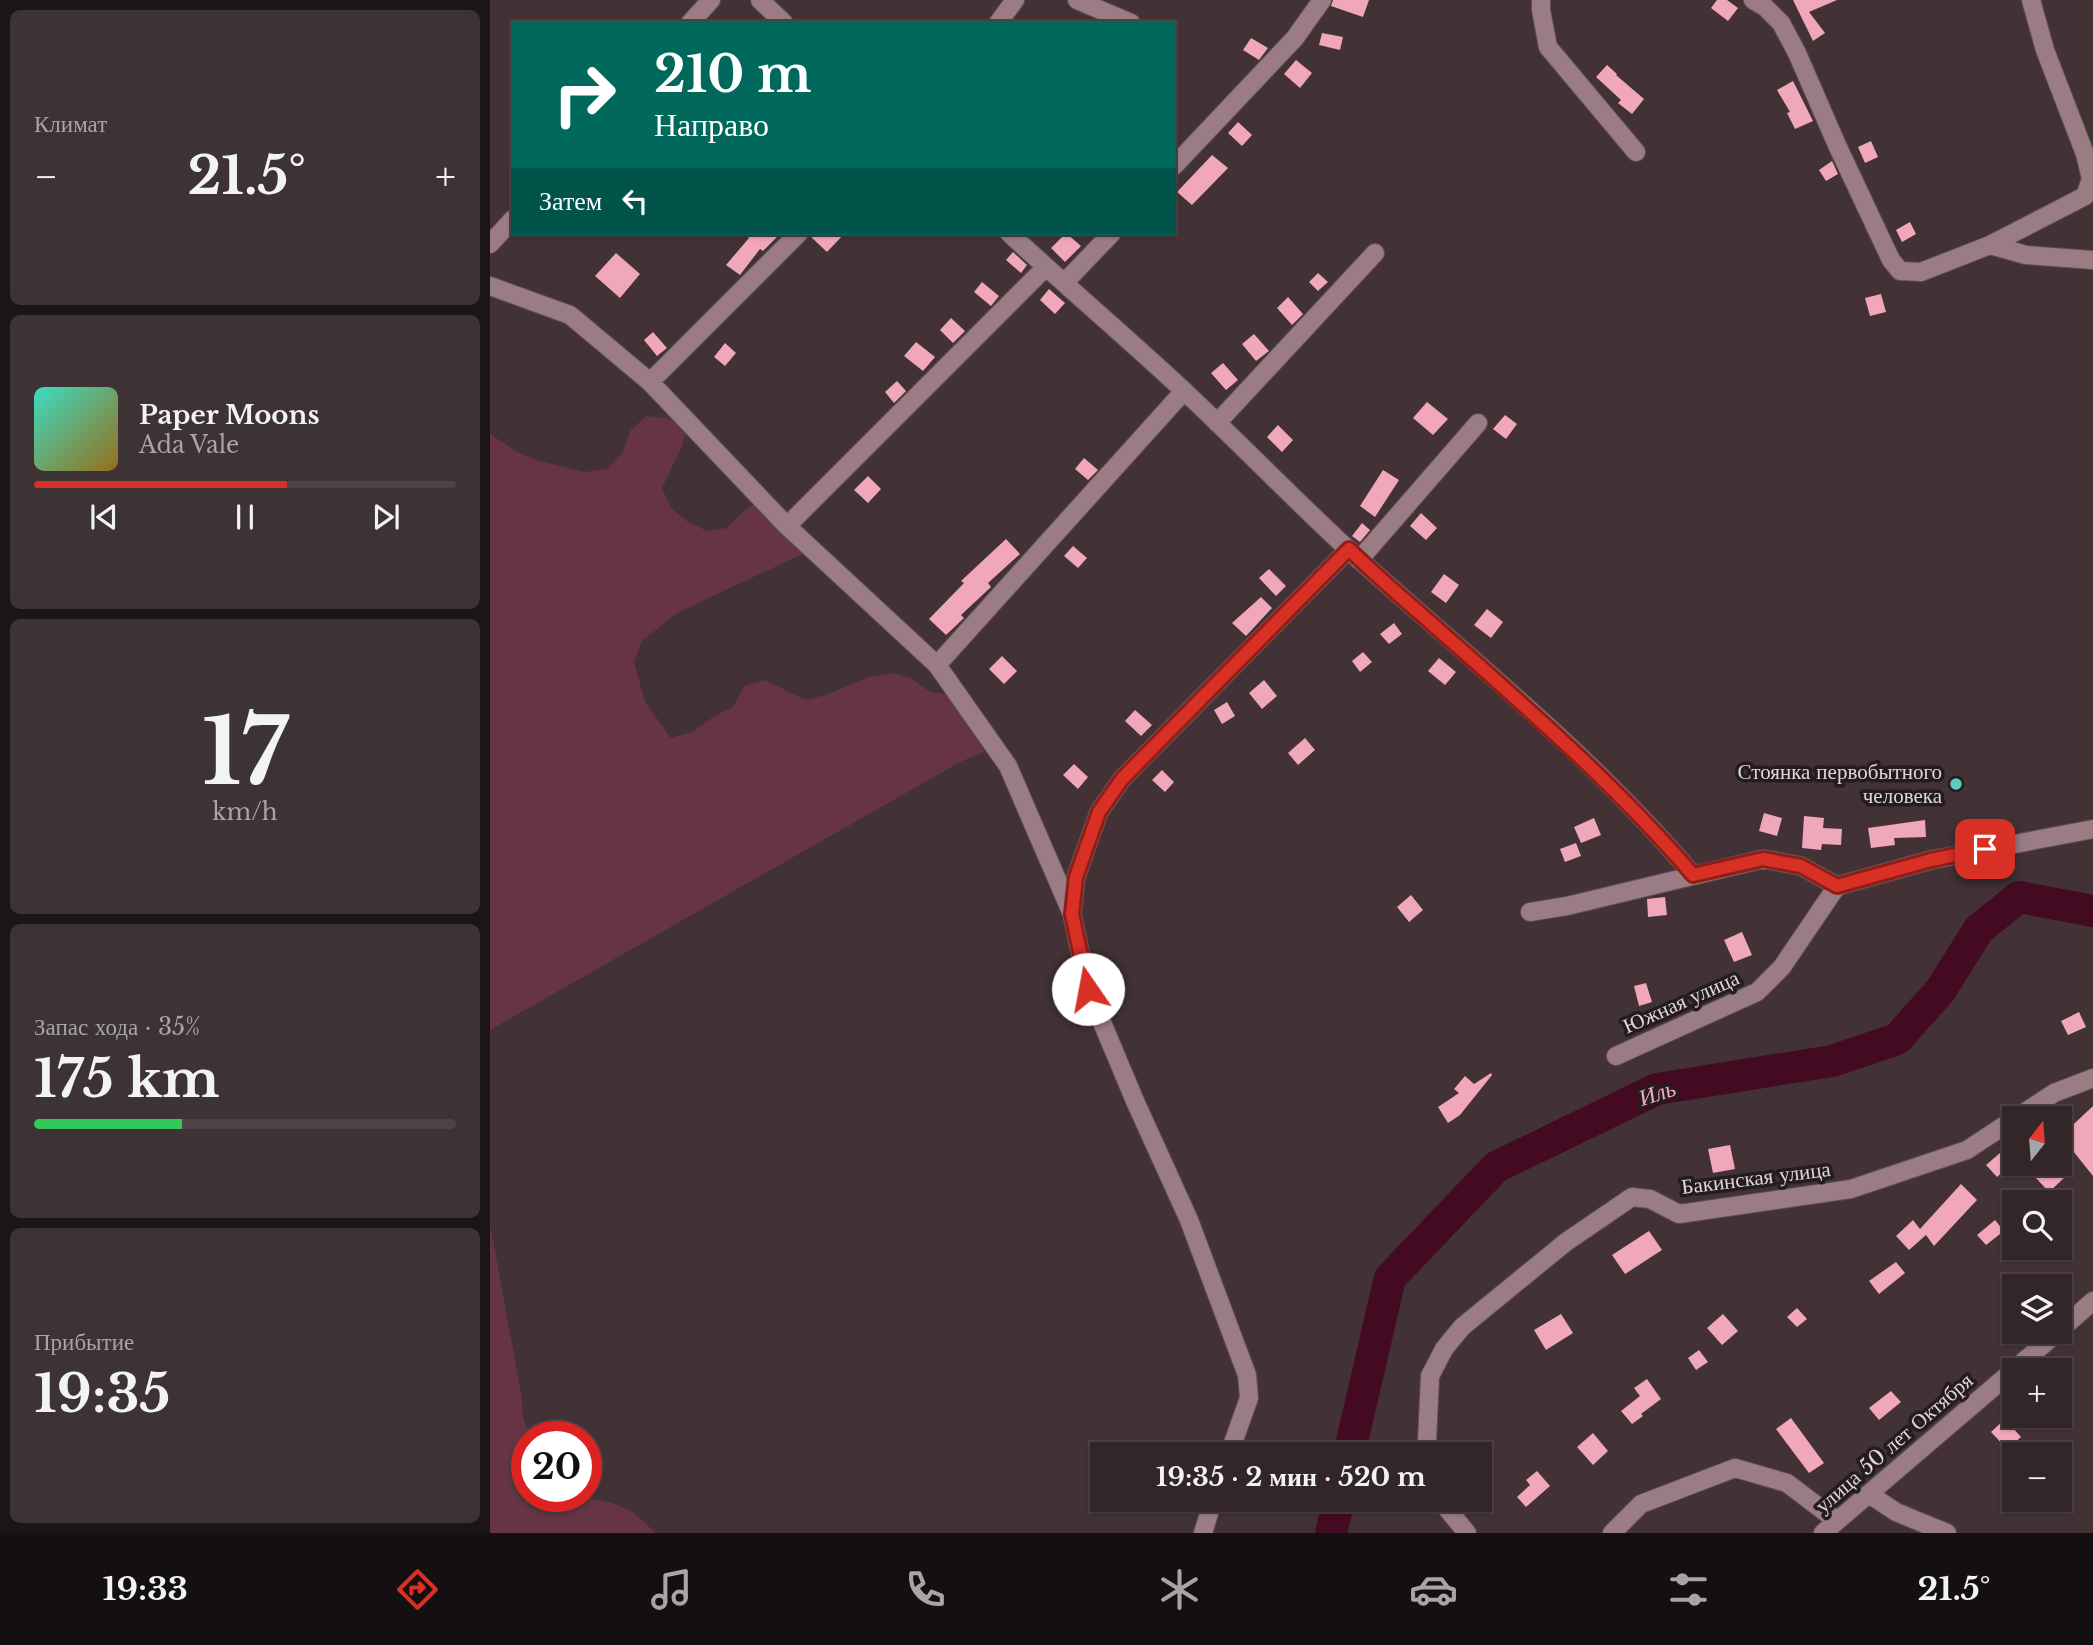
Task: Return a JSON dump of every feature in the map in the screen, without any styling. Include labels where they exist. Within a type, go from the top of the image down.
[{"type":"street","points":[[692,21],[711,0]]},
{"type":"street","points":[[760,0],[782,21]]},
{"type":"street","points":[[1000,21],[1016,0]]},
{"type":"street","points":[[1077,0],[1126,21]]},
{"type":"street","points":[[1176,164],[1296,38],[1322,0]]},
{"type":"street","points":[[1541,0],[1548,47],[1581,83],[1636,152]]},
{"type":"street","points":[[1753,0],[1765,7],[1787,33],[1881,242],[1900,271],[1921,272],[1990,245],[2085,196],[2091,179],[2085,154],[2045,50],[2031,0]]},
{"type":"street","points":[[490,244],[511,221]]},
{"type":"street","points":[[650,382],[797,235]]},
{"type":"street","points":[[1011,235],[1184,391],[1354,554],[1596,773],[1659,835],[1693,875]]},
{"type":"street","points":[[1065,282],[1110,235]]},
{"type":"street","points":[[1990,245],[2026,255],[2093,260]]},
{"type":"street","points":[[1217,423],[1376,253]]},
{"type":"street","points":[[787,526],[1046,267]]},
{"type":"street","points":[[490,286],[570,315],[650,382],[787,526],[937,665],[1008,766],[1072,914],[1088,989],[1189,1220],[1247,1375],[1249,1398],[1233,1442]]},
{"type":"street","points":[[937,665],[1184,391]]},
{"type":"street","points":[[1072,914],[1076,877],[1099,812],[1122,779],[1354,554],[1478,423]]},
{"type":"street","points":[[1530,912],[1567,906],[1763,859],[1801,866],[1837,886],[1931,860],[2093,829]]},
{"type":"street","name":"Южная улица","points":[[1616,1056],[1757,992],[1782,967],[1837,886]]},
{"type":"street","name":"Бакинская улица","points":[[2034,1106],[2054,1093],[2093,1078]]},
{"type":"street","name":"Бакинская улица","points":[[1427,1442],[1430,1376],[1444,1349],[1462,1327],[1555,1251],[1632,1197],[1650,1199],[1679,1214],[1851,1189],[1967,1150],[2002,1127]]},
{"type":"street","name":"улица 50 лет Октября","points":[[2072,1320],[2093,1301]]},
{"type":"street","name":"улица 50 лет Октября","points":[[1830,1527],[2044,1344]]},
{"type":"street","points":[[1612,1533],[1641,1504],[1735,1468],[1787,1483],[1830,1527]]},
{"type":"street","points":[[1869,1494],[1896,1512],[1947,1533]]},
{"type":"street","points":[[1203,1533],[1209,1512]]},
{"type":"street","points":[[1450,1512],[1467,1533]]},
{"type":"shaded area","points":[[646,416],[668,418],[687,425],[682,446],[662,488],[671,508],[688,522],[707,531],[727,528],[761,499],[805,528],[813,549],[677,613],[642,641],[634,662],[645,702],[671,738],[694,731],[733,707],[744,686],[765,680],[805,700],[826,695],[869,677],[891,673],[911,678],[929,691],[949,695],[975,731],[984,752],[962,761],[490,1030],[490,434],[517,452],[539,461],[585,472],[607,469],[623,452],[630,431]]},
{"type":"shaded area","points":[[490,1224],[525,1421],[511,1421],[511,1512],[602,1512],[602,1500],[619,1505],[633,1513],[656,1533],[490,1533]]},
{"type":"building","points":[[1333,0],[1369,0],[1363,17],[1331,6]]},
{"type":"building","points":[[1717,0],[1727,0],[1738,8],[1728,21],[1711,8]]},
{"type":"building","points":[[1793,0],[1837,0],[1809,12],[1825,33],[1813,41]]},
{"type":"building","points":[[1322,33],[1343,37],[1340,50],[1319,45]]},
{"type":"building","points":[[1251,38],[1268,48],[1259,60],[1243,50]]},
{"type":"building","points":[[1296,60],[1312,73],[1300,88],[1284,74]]},
{"type":"building","points":[[1607,65],[1644,99],[1632,114],[1618,103],[1621,100],[1596,77]]},
{"type":"building","points":[[1793,81],[1813,121],[1795,129],[1787,113],[1790,112],[1777,90]]},
{"type":"building","points":[[1238,122],[1252,135],[1242,146],[1228,133]]},
{"type":"building","points":[[1871,141],[1878,157],[1865,163],[1858,147]]},
{"type":"building","points":[[1212,155],[1228,168],[1192,205],[1177,192]]},
{"type":"building","points":[[1832,161],[1838,174],[1826,181],[1819,170]]},
{"type":"building","points":[[1910,222],[1916,234],[1902,242],[1896,230]]},
{"type":"building","points":[[746,235],[779,235],[763,251],[760,249],[740,275],[726,265],[749,238]]},
{"type":"building","points":[[810,235],[843,235],[827,252]]},
{"type":"building","points":[[1064,235],[1068,235],[1081,246],[1065,262],[1051,248]]},
{"type":"building","points":[[1013,252],[1027,265],[1021,273],[1006,260]]},
{"type":"building","points":[[616,253],[640,274],[620,298],[595,276]]},
{"type":"building","points":[[1318,273],[1328,282],[1318,291],[1309,282]]},
{"type":"building","points":[[982,282],[999,296],[991,306],[974,292]]},
{"type":"building","points":[[1049,289],[1065,303],[1055,314],[1040,300]]},
{"type":"building","points":[[1881,294],[1886,312],[1870,316],[1865,298]]},
{"type":"building","points":[[1288,297],[1303,314],[1292,325],[1277,308]]},
{"type":"building","points":[[951,318],[965,331],[953,343],[940,330]]},
{"type":"building","points":[[653,332],[667,348],[657,356],[644,340]]},
{"type":"building","points":[[1254,334],[1269,351],[1256,361],[1242,344]]},
{"type":"building","points":[[916,342],[935,357],[923,371],[904,356]]},
{"type":"building","points":[[725,343],[736,353],[725,366],[714,357]]},
{"type":"building","points":[[1223,363],[1238,380],[1226,390],[1211,373]]},
{"type":"building","points":[[897,381],[906,391],[894,403],[885,392]]},
{"type":"building","points":[[1427,402],[1448,419],[1433,435],[1413,418]]},
{"type":"building","points":[[1505,415],[1517,424],[1506,439],[1493,429]]},
{"type":"building","points":[[1278,425],[1293,440],[1282,452],[1267,437]]},
{"type":"building","points":[[1084,458],[1098,470],[1088,480],[1075,469]]},
{"type":"building","points":[[1383,470],[1399,480],[1375,517],[1360,506]]},
{"type":"building","points":[[868,476],[881,489],[868,503],[854,490]]},
{"type":"building","points":[[1421,513],[1437,528],[1426,540],[1410,526]]},
{"type":"building","points":[[1362,523],[1370,530],[1360,542],[1352,536]]},
{"type":"building","points":[[1006,539],[1020,554],[988,583],[991,587],[961,615],[964,618],[946,635],[929,619],[964,583],[961,581]]},
{"type":"building","points":[[1073,546],[1087,558],[1078,568],[1064,556]]},
{"type":"building","points":[[1269,569],[1286,586],[1276,596],[1259,578]]},
{"type":"building","points":[[1444,574],[1459,585],[1446,603],[1431,592]]},
{"type":"building","points":[[1261,597],[1272,608],[1246,636],[1232,623]]},
{"type":"building","points":[[1487,609],[1503,622],[1491,638],[1474,625]]},
{"type":"building","points":[[1394,623],[1402,634],[1389,644],[1380,634]]},
{"type":"building","points":[[1363,652],[1372,662],[1360,672],[1352,661]]},
{"type":"building","points":[[1002,656],[1017,671],[1004,684],[989,669]]},
{"type":"building","points":[[1439,658],[1456,672],[1445,685],[1428,671]]},
{"type":"building","points":[[1264,680],[1277,696],[1262,709],[1249,693]]},
{"type":"building","points":[[1227,702],[1235,716],[1222,724],[1214,710]]},
{"type":"building","points":[[1135,710],[1152,725],[1141,736],[1125,721]]},
{"type":"building","points":[[1305,738],[1315,750],[1298,765],[1288,753]]},
{"type":"building","points":[[1074,764],[1088,777],[1078,789],[1063,775]]},
{"type":"building","points":[[1162,770],[1174,782],[1165,792],[1152,780]]},
{"type":"building","points":[[1764,813],[1782,818],[1777,836],[1759,831]]},
{"type":"building","points":[[1804,816],[1824,818],[1823,828],[1842,829],[1841,845],[1822,844],[1821,850],[1802,848]]},
{"type":"building","points":[[1594,818],[1601,835],[1581,843],[1574,827]]},
{"type":"building","points":[[1925,820],[1926,837],[1894,838],[1895,845],[1871,848],[1868,828]]},
{"type":"building","points":[[1576,843],[1581,856],[1565,862],[1560,849]]},
{"type":"building","points":[[1411,895],[1423,910],[1409,922],[1397,907]]},
{"type":"building","points":[[1665,897],[1667,915],[1648,917],[1647,899]]},
{"type":"building","points":[[1742,932],[1752,955],[1734,962],[1724,940]]},
{"type":"building","points":[[1646,983],[1652,1002],[1639,1006],[1634,986]]},
{"type":"building","points":[[2079,1012],[2086,1027],[2068,1035],[2061,1021]]},
{"type":"building","points":[[1491,1073],[1460,1115],[1448,1123],[1438,1107],[1459,1093],[1454,1089],[1465,1076],[1474,1084]]},
{"type":"building","points":[[2093,1106],[2093,1176],[2072,1150],[2072,1126]]},
{"type":"building","points":[[1730,1145],[1735,1169],[1713,1173],[1708,1149]]},
{"type":"building","points":[[2002,1151],[2002,1173],[1997,1177],[1986,1165]]},
{"type":"building","points":[[2034,1176],[2064,1178],[2051,1190],[2047,1190]]},
{"type":"building","points":[[1961,1184],[1977,1200],[1934,1246],[1926,1235],[1909,1250],[1896,1236],[1913,1220],[1920,1229]]},
{"type":"building","points":[[1995,1220],[2002,1229],[2002,1233],[1986,1245],[1977,1235]]},
{"type":"building","points":[[1649,1231],[1662,1250],[1625,1274],[1612,1255]]},
{"type":"building","points":[[1896,1262],[1905,1273],[1879,1294],[1869,1281]]},
{"type":"building","points":[[1797,1308],[1807,1319],[1797,1327],[1787,1317]]},
{"type":"building","points":[[1561,1314],[1573,1333],[1546,1350],[1534,1330]]},
{"type":"building","points":[[1723,1314],[1738,1331],[1722,1345],[1707,1328]]},
{"type":"building","points":[[1699,1350],[1708,1362],[1696,1370],[1688,1358]]},
{"type":"building","points":[[1647,1379],[1661,1399],[1632,1424],[1621,1411],[1640,1396],[1634,1388]]},
{"type":"building","points":[[1891,1391],[1901,1402],[1879,1420],[1869,1408]]},
{"type":"building","points":[[1791,1418],[1824,1463],[1809,1473],[1776,1429]]},
{"type":"building","points":[[2002,1422],[2002,1428],[2013,1428],[2021,1437],[2015,1442],[2002,1444],[1991,1432]]},
{"type":"building","points":[[1593,1433],[1608,1451],[1593,1465],[1577,1447]]},
{"type":"building","points":[[1537,1471],[1550,1486],[1526,1507],[1517,1497],[1530,1485],[1526,1480]]},
{"type":"waterway","name":"Иль","points":[[1352,1442],[1390,1278],[1496,1167],[1657,1089],[1832,1061],[1897,1039],[1940,991],[1979,929],[2019,897],[2093,911]]},
{"type":"waterway","name":"Иль","points":[[1331,1533],[1336,1512]]},
{"type":"place","name":"Стоянка первобытного человека","points":[[1956,784]]},
{"type":"route","points":[[1088,989],[1072,914],[1076,877],[1099,812],[1122,779],[1349,549],[1596,773],[1659,835],[1693,875],[1763,859],[1801,866],[1837,886],[1931,860],[1985,849]]}]
